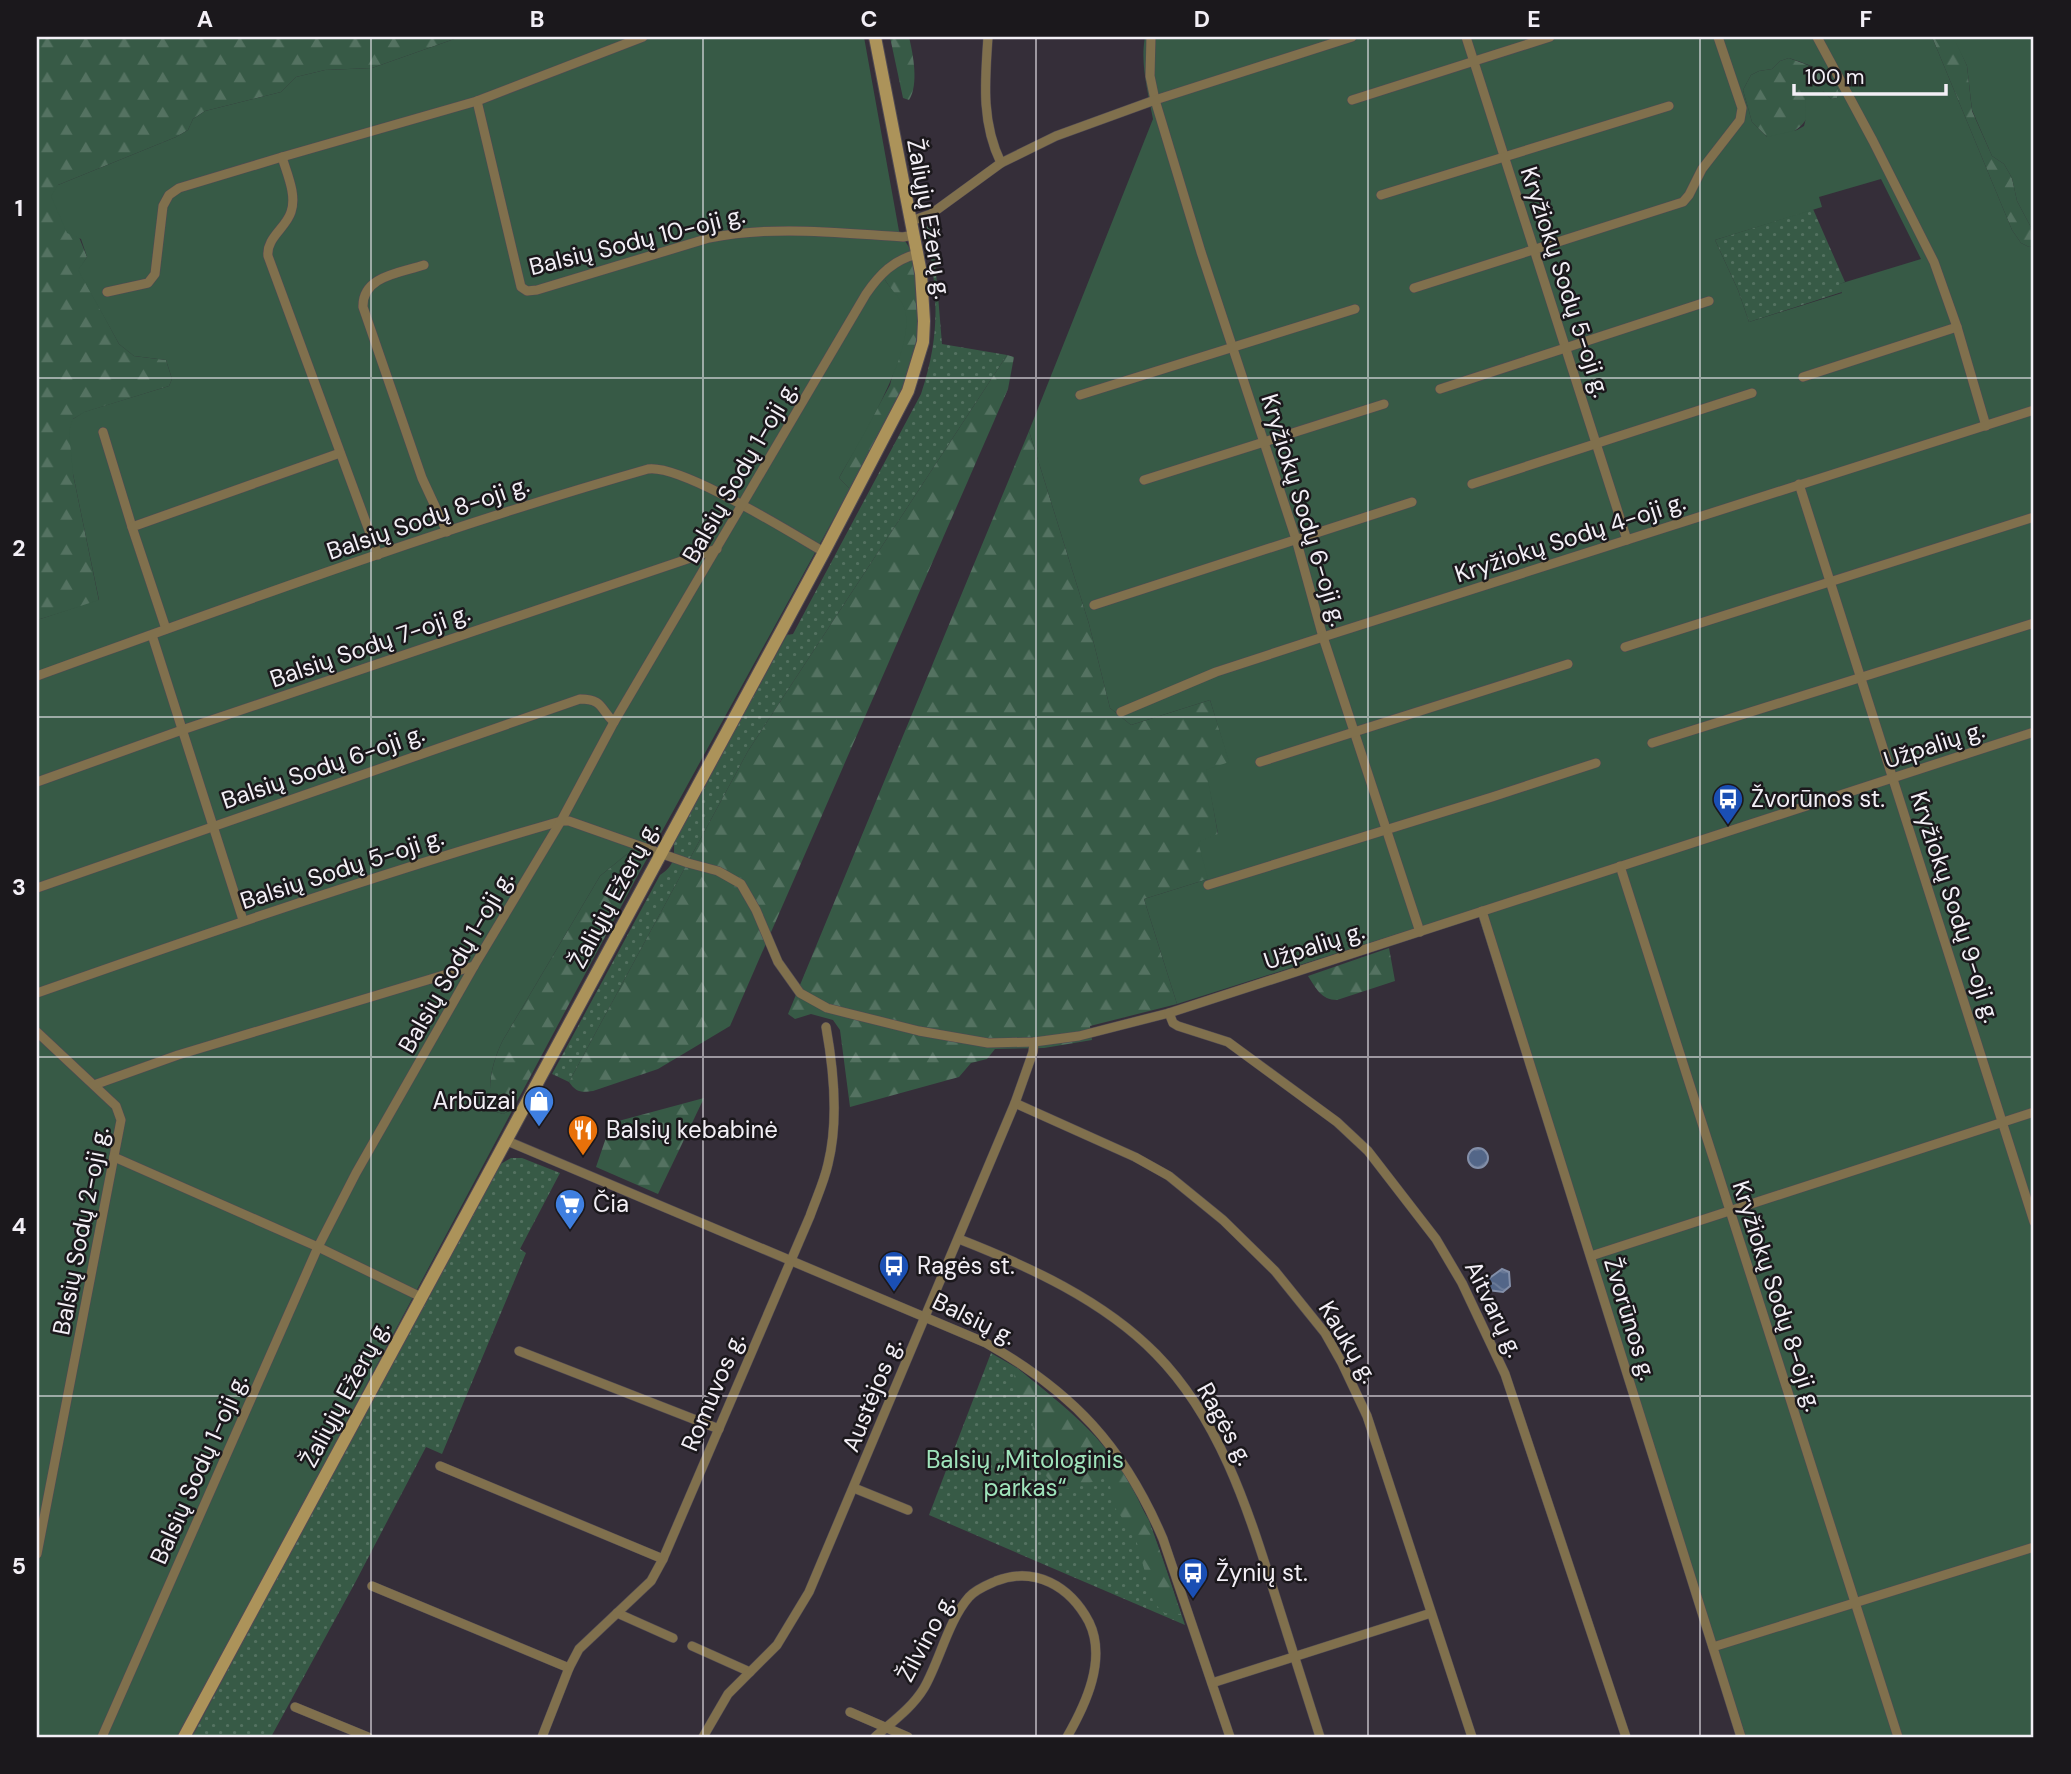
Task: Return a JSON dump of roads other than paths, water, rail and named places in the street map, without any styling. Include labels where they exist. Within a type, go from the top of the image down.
[{"type":"main road","name":"Žaliųjų Ežerų g.","points":[[184,1737],[889,431],[917,365],[925,321],[923,286],[875,37]]},
{"type":"street","points":[[107,292],[148,283],[152,279],[155,274],[163,206],[169,195],[179,188],[477,101],[643,37]]},
{"type":"street","points":[[988,37],[985,102],[991,139],[1002,163]]},
{"type":"street","name":"Kryžiokų Sodų 6-oji g.","points":[[1150,37],[1150,76],[1155,100],[1420,932]]},
{"type":"street","points":[[911,221],[931,214],[1002,163],[1056,136],[1155,100],[1352,37]]},
{"type":"street","name":"Kryžiokų Sodų 5-oji g.","points":[[1466,37],[1627,540]]},
{"type":"street","points":[[1352,100],[1550,37]]},
{"type":"street","points":[[1414,288],[1684,202],[1702,169],[1740,120],[1742,108],[1718,37]]},
{"type":"street","points":[[1817,37],[1934,262],[1957,327],[1986,426]]},
{"type":"street","name":"Balsių Sodų 10-oji g.","points":[[477,101],[521,287],[527,291],[737,232],[783,230],[904,237],[914,235]]},
{"type":"street","points":[[1381,195],[1668,106]]},
{"type":"street","points":[[282,157],[291,190],[292,211],[271,241],[268,257],[378,555]]},
{"type":"street","name":"Balsių Sodų 1-oji g.","points":[[102,1737],[318,1247],[356,1174],[474,966],[561,821],[614,722],[866,294],[884,271],[903,258],[918,254]]},
{"type":"street","points":[[424,265],[372,283],[365,293],[363,307],[422,478],[447,532]]},
{"type":"street","points":[[1440,389],[1709,301]]},
{"type":"street","points":[[1080,395],[1355,310]]},
{"type":"street","points":[[1803,377],[1957,327]]},
{"type":"street","points":[[1472,484],[1752,393]]},
{"type":"street","points":[[1144,480],[1384,404]]},
{"type":"street","name":"Kryžiokų Sodų 4-oji g.","points":[[1121,712],[1216,672],[2034,410]]},
{"type":"street","points":[[103,432],[166,629]]},
{"type":"street","points":[[132,527],[341,453]]},
{"type":"street","name":"Balsių Sodų 8-oji g.","points":[[37,676],[553,496],[654,468],[679,475],[743,506],[824,552]]},
{"type":"street","name":"Kryžiokų Sodų 9-oji g.","points":[[1799,484],[2034,1222]]},
{"type":"street","points":[[1094,605],[1412,502]]},
{"type":"street","points":[[1625,647],[2034,517]]},
{"type":"street","name":"Balsių Sodų 7-oji g.","points":[[37,782],[182,730],[717,549]]},
{"type":"street","points":[[1652,743],[2034,623]]},
{"type":"street","points":[[152,635],[215,825],[243,920]]},
{"type":"street","points":[[1260,762],[1568,664]]},
{"type":"street","name":"Balsių Sodų 6-oji g.","points":[[37,888],[580,699],[601,704],[614,722]]},
{"type":"street","name":"Užpalių g.","points":[[660,852],[718,871],[740,884],[756,910],[778,962],[800,993],[827,1008],[953,1038],[989,1043],[1034,1042],[1097,1033],[1169,1013],[2034,732]]},
{"type":"street","points":[[1208,885],[1596,763]]},
{"type":"street","points":[[561,821],[580,824],[660,852]]},
{"type":"street","name":"Balsių Sodų 5-oji g.","points":[[37,993],[243,920],[561,821]]},
{"type":"street","name":"Kryžiokų Sodų 8-oji g.","points":[[1620,866],[1898,1737]]},
{"type":"street","name":"Žvorūnos g.","points":[[1482,911],[1741,1737]]},
{"type":"street","points":[[94,1085],[178,1055],[474,966]]},
{"type":"street","name":"Aitvarų g.","points":[[1169,1013],[1178,1026],[1228,1042],[1337,1122],[1368,1151],[1436,1239],[1462,1283],[1505,1374],[1626,1737]]},
{"type":"street","name":"Romuvos g.","points":[[542,1737],[579,1649],[651,1581],[663,1559],[810,1216],[828,1168],[831,1151],[834,1105],[826,1027]]},
{"type":"street","name":"Balsių Sodų 2-oji g.","points":[[37,1032],[116,1106],[121,1114],[37,1554]]},
{"type":"street","name":"Austėjos g.","points":[[703,1737],[728,1694],[778,1645],[809,1592],[1015,1103],[1034,1042]]},
{"type":"street","name":"Kaukų g.","points":[[1015,1103],[1135,1157],[1169,1176],[1223,1220],[1275,1271],[1303,1304],[1342,1363],[1367,1416],[1472,1737]]},
{"type":"street","points":[[1591,1256],[2034,1112]]},
{"type":"street","name":"Balsių g.","points":[[506,1139],[986,1343],[1030,1370],[1075,1407],[1116,1451],[1133,1476],[1163,1539],[1230,1737]]},
{"type":"street","points":[[114,1157],[318,1247],[421,1297]]},
{"type":"street","name":"Ragės g.","points":[[959,1239],[1035,1273],[1111,1315],[1156,1354],[1176,1377],[1204,1416],[1233,1478],[1258,1543],[1320,1737]]},
{"type":"street","points":[[519,1351],[719,1429]]},
{"type":"street","points":[[440,1466],[663,1559]]},
{"type":"street","points":[[854,1488],[908,1510]]},
{"type":"street","points":[[1713,1647],[2034,1547]]},
{"type":"street","name":"Žilvino g.","points":[[875,1737],[905,1710],[924,1687],[970,1596],[982,1587],[1012,1575],[1029,1574],[1057,1587],[1076,1601],[1084,1612],[1096,1642],[1092,1681],[1067,1737]]},
{"type":"street","points":[[372,1586],[569,1668]]},
{"type":"street","points":[[617,1613],[673,1638]]},
{"type":"street","points":[[1212,1684],[1431,1613]]},
{"type":"street","points":[[692,1646],[750,1672]]},
{"type":"street","points":[[295,1707],[368,1737]]},
{"type":"street","points":[[850,1712],[908,1737]]},
{"type":"water","points":[[1478,1148],[1485,1151],[1488,1158],[1485,1165],[1478,1168],[1471,1165],[1468,1158],[1471,1151]]},
{"type":"water","points":[[1502,1269],[1509,1272],[1510,1286],[1503,1292],[1488,1290],[1484,1282]]},
{"type":"place","name":"Žvorūnos st.","points":[[1728,826]]},
{"type":"place","name":"Arbūzai","points":[[539,1128]]},
{"type":"place","name":"Balsių kebabinė","points":[[583,1157]]},
{"type":"place","name":"Čia","points":[[570,1231]]},
{"type":"place","name":"Ragės st.","points":[[894,1293]]},
{"type":"place","name":"Žynių st.","points":[[1193,1600]]},
{"type":"park label","name":"Balsių „Mitologinis parkas“","points":[[1025,1474]]}]
